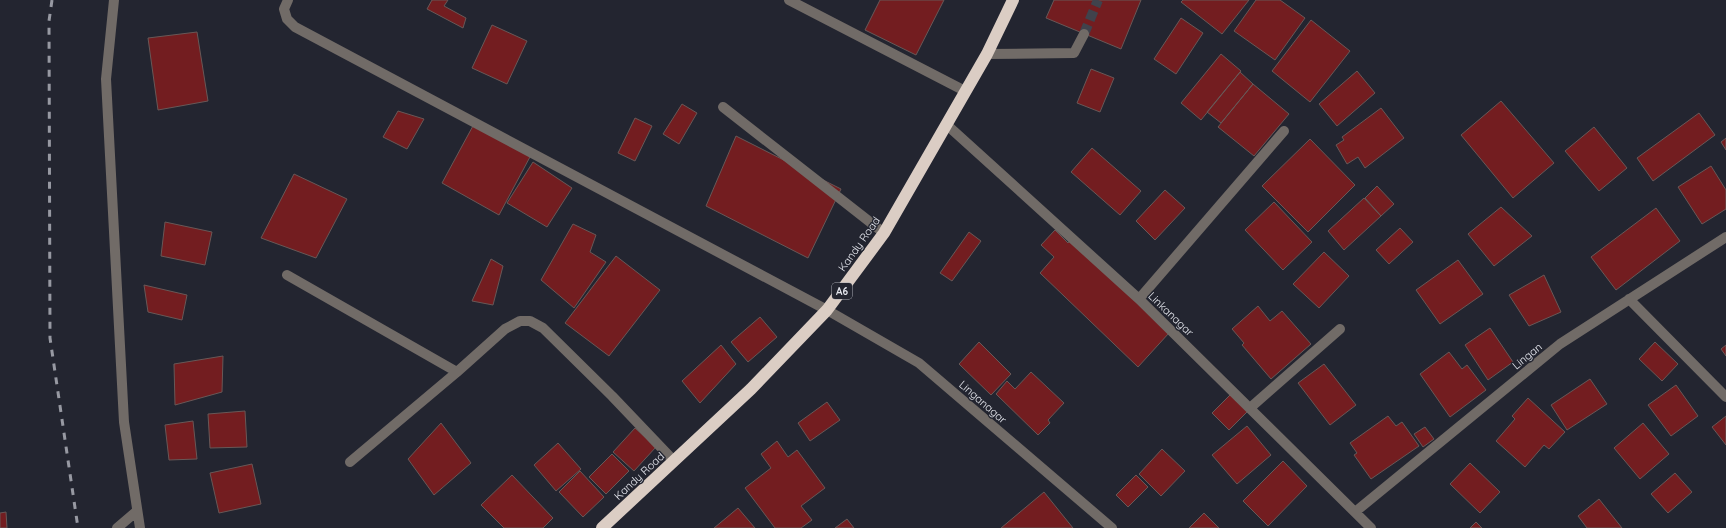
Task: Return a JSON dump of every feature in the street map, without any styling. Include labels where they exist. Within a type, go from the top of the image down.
[{"type":"highway","name":"Kandy Road","points":[[602,528],[751,389],[827,310],[884,233],[947,125],[965,91],[988,54],[1013,0]]},
{"type":"street","points":[[114,0],[106,79],[124,422],[140,528]]},
{"type":"street","name":"Linganagar","points":[[288,0],[284,9],[288,19],[295,28],[827,310],[919,363],[1112,528]]},
{"type":"street","points":[[789,0],[965,91]]},
{"type":"street","points":[[988,54],[1074,53],[1084,34]]},
{"type":"street","points":[[723,107],[884,233]]},
{"type":"street","name":"Linkanagar","points":[[947,125],[1139,299],[1371,528]]},
{"type":"street","points":[[1139,299],[1284,131]]},
{"type":"street","name":"Lingan","points":[[1355,512],[1560,344],[1726,237]]},
{"type":"street","points":[[287,275],[456,372]]},
{"type":"street","points":[[1629,299],[1726,397]]},
{"type":"street","points":[[350,462],[505,329],[520,321],[530,321],[543,328],[612,396],[674,461]]},
{"type":"street","points":[[1250,408],[1340,329]]},
{"type":"street","points":[[117,528],[137,511]]},
{"type":"building","points":[[432,0],[448,0],[444,6],[466,18],[463,28],[427,9]]},
{"type":"building","points":[[880,0],[944,0],[916,55],[865,30]]},
{"type":"building","points":[[1054,0],[1141,0],[1121,49],[1046,18]]},
{"type":"building","points":[[1183,0],[1249,0],[1222,34],[1181,2]]},
{"type":"building","points":[[1256,0],[1280,0],[1305,18],[1275,60],[1234,31]]},
{"type":"building","points":[[1181,18],[1203,33],[1176,74],[1154,59]]},
{"type":"building","points":[[1311,20],[1350,51],[1310,102],[1272,71]]},
{"type":"building","points":[[492,25],[527,41],[507,84],[472,68]]},
{"type":"building","points":[[197,32],[208,101],[158,110],[148,38]]},
{"type":"building","points":[[1221,54],[1241,71],[1201,120],[1181,103]]},
{"type":"building","points":[[1091,69],[1114,78],[1100,112],[1077,103]]},
{"type":"building","points":[[1357,71],[1375,93],[1337,126],[1319,104]]},
{"type":"building","points":[[1240,72],[1253,84],[1221,123],[1207,112]]},
{"type":"building","points":[[1253,84],[1289,114],[1254,156],[1218,127]]},
{"type":"building","points":[[1501,101],[1554,163],[1513,198],[1461,135]]},
{"type":"building","points":[[682,104],[697,113],[679,144],[663,134]]},
{"type":"building","points":[[1381,108],[1404,138],[1365,168],[1358,157],[1347,164],[1336,145],[1344,140],[1342,137]]},
{"type":"building","points":[[398,111],[424,119],[407,149],[383,137]]},
{"type":"building","points":[[1699,113],[1715,135],[1653,181],[1637,158]]},
{"type":"building","points":[[635,118],[652,126],[635,161],[618,153]]},
{"type":"building","points":[[474,124],[531,155],[499,215],[442,183]]},
{"type":"building","points":[[1594,127],[1627,168],[1599,191],[1565,151]]},
{"type":"building","points":[[736,136],[841,189],[808,258],[706,206]]},
{"type":"building","points":[[1726,138],[1726,150],[1721,142]]},
{"type":"building","points":[[1310,139],[1355,185],[1308,232],[1262,186]]},
{"type":"building","points":[[1092,148],[1141,191],[1120,215],[1071,172]]},
{"type":"building","points":[[533,162],[572,188],[547,227],[507,203]]},
{"type":"building","points":[[1711,166],[1726,190],[1726,209],[1702,224],[1678,187]]},
{"type":"building","points":[[294,174],[347,199],[316,258],[261,238]]},
{"type":"building","points":[[1377,186],[1394,204],[1381,216],[1365,198]]},
{"type":"building","points":[[1165,190],[1185,208],[1155,240],[1136,221]]},
{"type":"building","points":[[1364,198],[1381,216],[1344,250],[1328,231]]},
{"type":"building","points":[[1274,202],[1312,242],[1283,270],[1245,230]]},
{"type":"building","points":[[1501,207],[1532,236],[1494,266],[1468,234]]},
{"type":"building","points":[[1656,208],[1680,241],[1616,290],[1591,257]]},
{"type":"building","points":[[165,222],[212,232],[205,265],[161,256]]},
{"type":"building","points":[[573,224],[596,235],[590,252],[606,262],[574,308],[541,280]]},
{"type":"building","points":[[1400,228],[1413,242],[1389,264],[1376,250]]},
{"type":"building","points":[[1055,230],[1068,243],[1071,239],[1169,333],[1138,367],[1040,273],[1054,257],[1041,245]]},
{"type":"building","points":[[969,232],[981,241],[952,281],[940,273]]},
{"type":"building","points":[[1324,252],[1349,276],[1319,308],[1293,284]]},
{"type":"building","points":[[616,256],[660,290],[609,356],[565,323]]},
{"type":"building","points":[[491,259],[503,266],[493,305],[472,301]]},
{"type":"building","points":[[1458,260],[1483,294],[1440,324],[1416,290]]},
{"type":"building","points":[[1544,275],[1561,312],[1529,326],[1509,295]]},
{"type":"building","points":[[144,285],[187,295],[182,320],[148,312]]},
{"type":"building","points":[[1258,306],[1270,321],[1282,311],[1311,344],[1271,379],[1242,345],[1244,343],[1232,329]]},
{"type":"building","points":[[760,317],[777,337],[748,362],[731,342]]},
{"type":"building","points":[[1490,328],[1513,362],[1488,380],[1465,345]]},
{"type":"building","points":[[979,342],[1011,374],[991,395],[959,364]]},
{"type":"building","points":[[1655,342],[1678,364],[1662,381],[1639,359]]},
{"type":"building","points":[[721,345],[736,364],[700,403],[682,381]]},
{"type":"building","points":[[1726,345],[1726,356],[1721,349]]},
{"type":"building","points":[[1449,352],[1462,369],[1467,365],[1486,390],[1450,417],[1420,374]]},
{"type":"building","points":[[223,356],[222,392],[175,405],[174,364]]},
{"type":"building","points":[[1324,364],[1356,405],[1330,425],[1298,383]]},
{"type":"building","points":[[1031,372],[1064,403],[1048,420],[1050,423],[1038,435],[996,394],[1007,381],[1015,389]]},
{"type":"building","points":[[1590,379],[1607,404],[1567,430],[1551,405]]},
{"type":"building","points":[[1676,385],[1698,416],[1671,436],[1648,405]]},
{"type":"building","points":[[1231,394],[1248,411],[1229,430],[1212,413]]},
{"type":"building","points":[[1528,398],[1565,432],[1549,449],[1544,445],[1525,467],[1496,441],[1515,419],[1512,416]]},
{"type":"building","points":[[827,402],[840,420],[810,441],[798,423]]},
{"type":"building","points":[[245,411],[247,447],[210,448],[208,414]]},
{"type":"building","points":[[1388,416],[1396,426],[1402,422],[1419,446],[1371,479],[1354,455],[1357,453],[1350,443]]},
{"type":"building","points":[[1726,416],[1726,445],[1712,427]]},
{"type":"building","points":[[193,421],[197,459],[169,460],[165,425]]},
{"type":"building","points":[[441,423],[471,463],[434,495],[408,459]]},
{"type":"building","points":[[1643,423],[1669,454],[1640,479],[1614,448]]},
{"type":"building","points":[[1247,426],[1271,455],[1237,484],[1212,455]]},
{"type":"building","points":[[1425,427],[1434,439],[1423,447],[1414,434]]},
{"type":"building","points":[[635,428],[656,447],[634,471],[613,452]]},
{"type":"building","points":[[777,441],[788,457],[797,450],[825,488],[801,506],[812,520],[801,528],[775,528],[745,488],[771,468],[761,454]]},
{"type":"building","points":[[558,443],[581,469],[556,491],[534,465]]},
{"type":"building","points":[[1162,449],[1185,471],[1161,496],[1139,474]]},
{"type":"building","points":[[612,454],[629,471],[606,494],[589,477]]},
{"type":"building","points":[[1283,461],[1307,486],[1268,526],[1243,501]]},
{"type":"building","points":[[1470,463],[1500,492],[1480,513],[1450,484]]},
{"type":"building","points":[[252,464],[261,504],[219,513],[210,473]]},
{"type":"building","points":[[580,471],[604,497],[583,517],[559,492]]},
{"type":"building","points":[[1675,473],[1692,492],[1668,513],[1651,494]]},
{"type":"building","points":[[512,475],[553,518],[543,528],[504,528],[481,505]]},
{"type":"building","points":[[1136,475],[1148,487],[1128,507],[1116,495]]},
{"type":"building","points":[[1044,492],[1073,528],[1001,528]]},
{"type":"building","points":[[1599,499],[1622,528],[1587,528],[1578,516]]},
{"type":"building","points":[[738,508],[755,528],[714,528]]},
{"type":"building","points":[[6,512],[7,528],[0,528],[0,513]]},
{"type":"building","points":[[1204,513],[1219,528],[1189,528]]},
{"type":"building","points":[[847,519],[854,528],[835,528]]},
{"type":"building","points":[[1476,522],[1482,528],[1470,528]]},
{"type":"tunnel","points":[[1084,34],[1098,0]]},
{"type":"railway","points":[[52,0],[49,21],[50,338],[78,528]]}]
